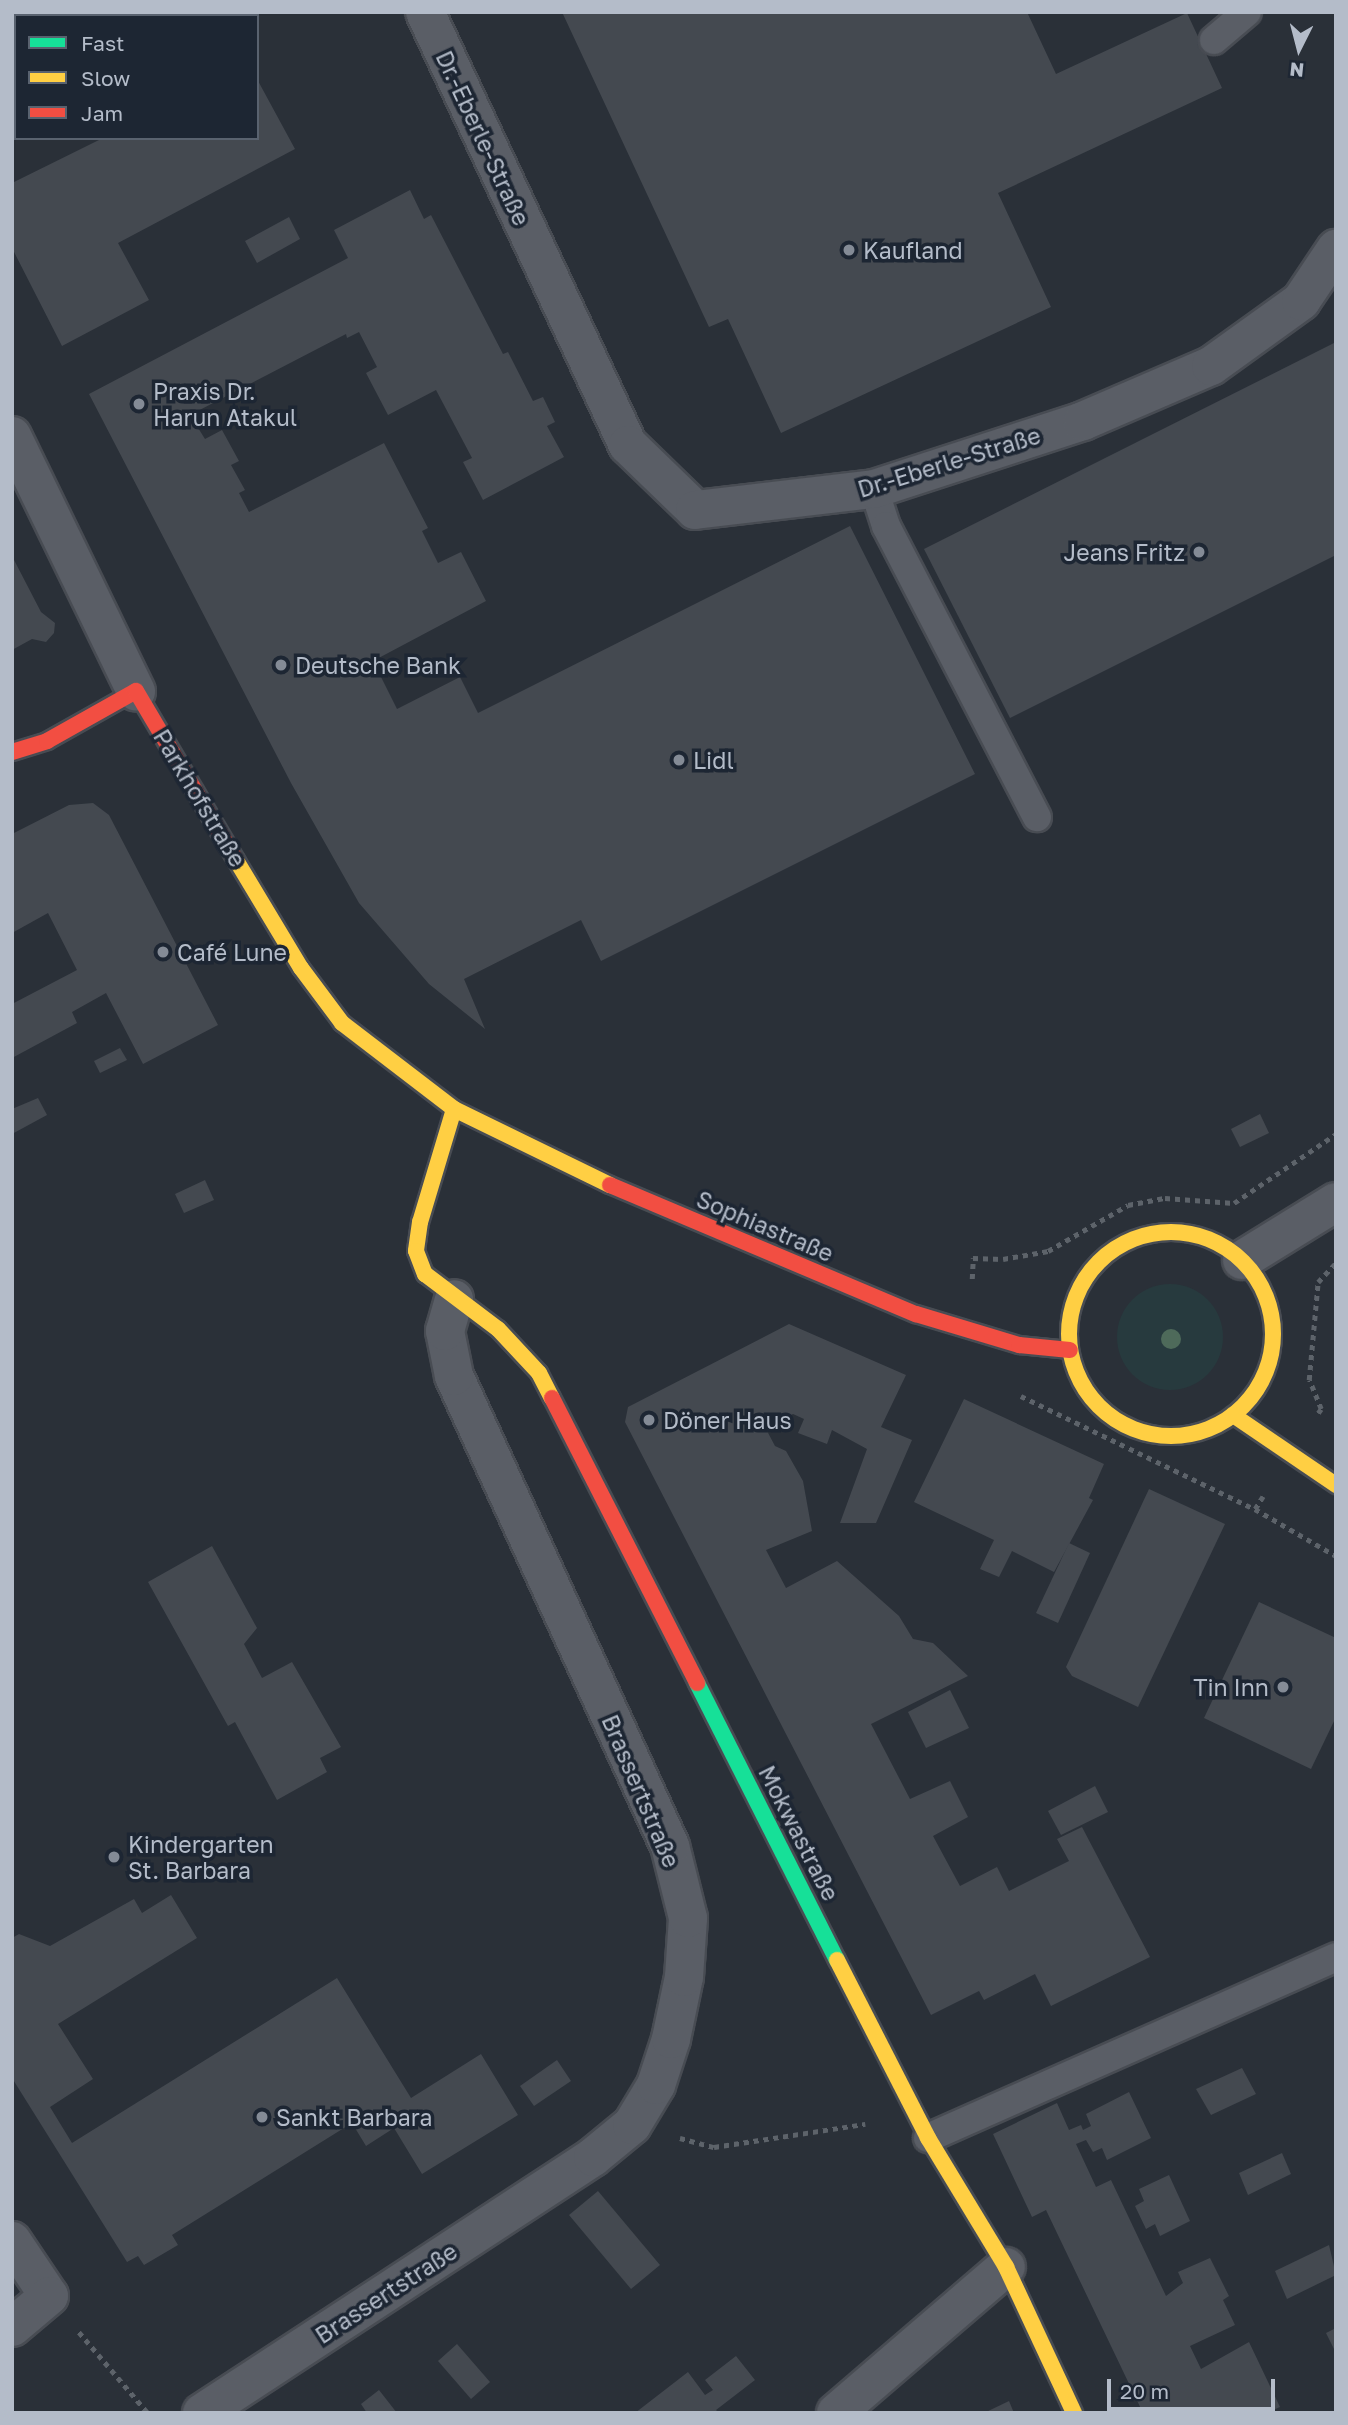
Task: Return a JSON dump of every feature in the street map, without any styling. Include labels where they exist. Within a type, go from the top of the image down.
[{"type":"street","name":"Dr.-Eberle-Straße","points":[[425,12],[628,445],[695,510],[874,489],[1083,421],[1211,366],[1301,301],[1336,249]]},
{"type":"street","name":"Parkhofstraße","points":[[12,436],[136,691],[301,968],[342,1023],[454,1109]]},
{"type":"street","points":[[12,752],[47,741],[136,691]]},
{"type":"street","points":[[454,1109],[420,1222],[416,1251],[425,1274],[454,1299]]},
{"type":"street","name":"Sophiastraße","points":[[454,1109],[621,1190],[968,1332],[1019,1345],[1070,1350]]},
{"type":"street","points":[[1242,1260],[1336,1202]]},
{"type":"street","points":[[1154,1232],[1201,1236],[1242,1260],[1261,1284],[1271,1315],[1272,1346],[1264,1376],[1233,1415],[1199,1433],[1160,1436],[1124,1425],[1093,1402],[1073,1369],[1070,1325],[1079,1285],[1111,1250],[1154,1232]]},
{"type":"street","name":"Brassertstraße","points":[[202,2413],[593,2157],[632,2125],[656,2085],[671,2039],[684,1977],[688,1918],[670,1846],[454,1376],[445,1331],[454,1299]]},
{"type":"street","name":"Mokwastraße","points":[[454,1299],[498,1329],[540,1373],[928,2138],[1006,2267],[1074,2413]]},
{"type":"street","points":[[1233,1415],[1336,1485]]},
{"type":"street","points":[[12,2241],[49,2297],[12,2327]]},
{"type":"street","points":[[836,2413],[1006,2267]]},
{"type":"lane","points":[[1213,40],[1247,12]]},
{"type":"lane","points":[[874,489],[886,526],[1037,817]]},
{"type":"lane","points":[[928,2138],[1336,1957]]},
{"type":"path","points":[[968,1332],[973,1258],[1003,1259],[1048,1251],[1128,1205],[1165,1198],[1234,1203],[1336,1134]]},
{"type":"path","points":[[1255,1509],[1336,1556]]},
{"type":"path","points":[[632,2125],[715,2147],[871,2123],[928,2138]]},
{"type":"path","points":[[49,2297],[148,2413]]},
{"type":"green space","points":[[1170,1284],[1190,1288],[1208,1299],[1219,1317],[1223,1337],[1219,1357],[1208,1375],[1190,1386],[1170,1390],[1150,1386],[1132,1375],[1121,1357],[1117,1337],[1121,1317],[1132,1299],[1150,1288]]},
{"type":"building","points":[[136,12],[137,14],[110,14]]},
{"type":"building","name":"Kaufland","points":[[562,12],[1027,12],[1056,74],[1187,13],[1222,88],[998,193],[1051,307],[781,433],[728,319],[709,327]]},
{"type":"building","points":[[12,33],[14,85],[12,130]]},
{"type":"building","points":[[259,83],[295,149],[118,243],[149,300],[62,346],[12,248],[12,183],[99,140],[259,140]]},
{"type":"building","points":[[410,190],[424,219],[431,215],[503,354],[508,352],[533,401],[543,397],[555,422],[547,426],[564,457],[483,500],[463,462],[472,458],[436,390],[388,415],[366,373],[377,367],[359,332],[347,338],[346,334],[190,415],[205,439],[222,430],[239,461],[231,465],[245,490],[239,493],[249,512],[384,443],[428,528],[422,531],[438,563],[461,552],[486,601],[373,661],[397,709],[460,677],[478,713],[850,526],[975,774],[601,961],[581,920],[464,979],[485,1029],[429,984],[359,903],[291,783],[89,394],[348,258],[334,230]]},
{"type":"building","points":[[289,217],[300,239],[257,263],[245,241]]},
{"type":"building","points":[[1336,342],[1336,555],[1010,718],[924,549]]},
{"type":"building","points":[[12,556],[41,612],[55,623],[54,633],[46,642],[32,639],[12,650]]},
{"type":"building","points":[[93,803],[109,815],[218,1025],[143,1064],[106,993],[72,1012],[77,1023],[12,1058],[12,1004],[77,970],[48,913],[12,933],[12,834],[69,805]]},
{"type":"building","points":[[120,1048],[127,1060],[100,1073],[94,1061]]},
{"type":"building","points":[[38,1098],[47,1115],[12,1134],[12,1109]]},
{"type":"building","points":[[1260,1114],[1269,1133],[1240,1147],[1231,1129]]},
{"type":"building","points":[[205,1180],[214,1200],[184,1213],[175,1194]]},
{"type":"building","points":[[789,1324],[906,1375],[881,1427],[912,1440],[876,1523],[840,1523],[867,1449],[832,1430],[827,1444],[798,1433],[804,1419],[793,1414],[766,1429],[775,1446],[786,1451],[803,1481],[812,1531],[766,1550],[786,1588],[837,1561],[899,1616],[913,1639],[933,1643],[968,1676],[871,1724],[910,1799],[950,1781],[968,1817],[933,1836],[960,1886],[997,1867],[1009,1891],[1069,1861],[1057,1839],[1082,1827],[1150,1957],[1051,2006],[1035,1974],[984,2000],[979,1991],[931,2015],[625,1422],[628,1407]]},
{"type":"building","points":[[964,1399],[1104,1464],[1089,1498],[1093,1500],[1054,1572],[1012,1551],[999,1577],[980,1569],[994,1540],[914,1502]]},
{"type":"building","points":[[1149,1489],[1225,1524],[1138,1707],[1072,1676],[1066,1667]]},
{"type":"building","points":[[1069,1543],[1090,1553],[1058,1623],[1036,1613]]},
{"type":"building","points":[[212,1546],[257,1628],[244,1644],[262,1678],[292,1662],[341,1747],[320,1758],[327,1772],[277,1800],[235,1722],[228,1726],[148,1582]]},
{"type":"building","points":[[1259,1602],[1336,1638],[1336,1717],[1311,1769],[1204,1718]]},
{"type":"building","points":[[950,1690],[969,1728],[926,1748],[908,1712]]},
{"type":"building","points":[[1095,1786],[1108,1812],[1061,1835],[1048,1811]]},
{"type":"building","name":"Sankt Barbara","points":[[171,1895],[197,1938],[58,2024],[93,2079],[50,2107],[72,2143],[337,1978],[411,2098],[481,2054],[518,2115],[422,2174],[394,2128],[366,2146],[352,2123],[172,2235],[178,2245],[144,2265],[138,2256],[127,2262],[12,2078],[12,1938],[19,1934],[50,1946],[134,1899],[142,1913]]},
{"type":"building","points":[[557,2060],[571,2081],[534,2106],[520,2086]]},
{"type":"building","points":[[1242,2068],[1256,2094],[1211,2115],[1196,2089]]},
{"type":"building","points":[[1129,2092],[1151,2138],[1107,2160],[1102,2148],[1093,2152],[1086,2140],[1076,2144],[1096,2187],[1111,2180],[1166,2296],[1183,2283],[1178,2272],[1210,2258],[1229,2296],[1223,2300],[1235,2325],[1190,2346],[1201,2369],[1249,2342],[1280,2407],[1267,2413],[1143,2413],[1046,2210],[1032,2217],[993,2134],[1057,2103],[1069,2130],[1081,2125],[1083,2130],[1091,2126],[1086,2114]]},
{"type":"building","points":[[1282,2153],[1291,2174],[1248,2195],[1239,2173]]},
{"type":"building","points":[[1169,2175],[1190,2221],[1160,2236],[1155,2224],[1146,2229],[1135,2206],[1144,2201],[1139,2189]]},
{"type":"building","points":[[598,2191],[660,2265],[631,2289],[569,2215]]},
{"type":"building","points":[[1329,2245],[1336,2275],[1287,2299],[1275,2271]]},
{"type":"building","points":[[1336,2328],[1336,2353],[1326,2333]]},
{"type":"building","points":[[457,2344],[490,2382],[471,2399],[438,2361]]},
{"type":"building","points":[[736,2356],[755,2380],[716,2410],[719,2413],[635,2413],[688,2372],[705,2395],[713,2390],[705,2380]]},
{"type":"building","points":[[379,2390],[397,2413],[367,2413],[361,2404]]},
{"type":"building","points":[[1009,2401],[1014,2413],[984,2413]]},
{"type":"traffic: fast","points":[[697,1683],[837,1960]]},
{"type":"traffic: slow","points":[[236,860],[301,968],[342,1023],[454,1109],[610,1185]]},
{"type":"traffic: slow","points":[[454,1109],[420,1222],[416,1251],[425,1274],[498,1329],[539,1373],[552,1398]]},
{"type":"traffic: slow","points":[[1171,1232],[1210,1240],[1243,1262],[1265,1295],[1273,1334],[1265,1373],[1243,1406],[1210,1428],[1171,1436],[1132,1428],[1099,1406],[1077,1373],[1069,1334],[1077,1295],[1099,1262],[1132,1240],[1171,1232]]},
{"type":"traffic: slow","points":[[1233,1415],[1336,1485]]},
{"type":"traffic: slow","points":[[837,1960],[928,2138],[1006,2267],[1074,2413]]},
{"type":"traffic: jam","points":[[12,752],[47,741],[136,691],[236,860]]},
{"type":"traffic: jam","points":[[610,1185],[916,1314],[1019,1345],[1070,1350]]},
{"type":"traffic: jam","points":[[552,1398],[697,1683]]},
{"type":"place","name":"Kaufland","points":[[849,250]]},
{"type":"place","name":"Praxis Dr. Harun Atakul","points":[[139,404]]},
{"type":"place","name":"Jeans Fritz","points":[[1199,552]]},
{"type":"place","name":"Deutsche Bank","points":[[281,665]]},
{"type":"place","name":"Lidl","points":[[679,760]]},
{"type":"place","name":"Café Lune","points":[[163,952]]},
{"type":"place","name":"Döner Haus","points":[[649,1420]]},
{"type":"place","name":"Tin Inn","points":[[1283,1687]]},
{"type":"place","name":"Kindergarten St. Barbara","points":[[114,1857]]},
{"type":"place","name":"Sankt Barbara","points":[[262,2117]]}]
